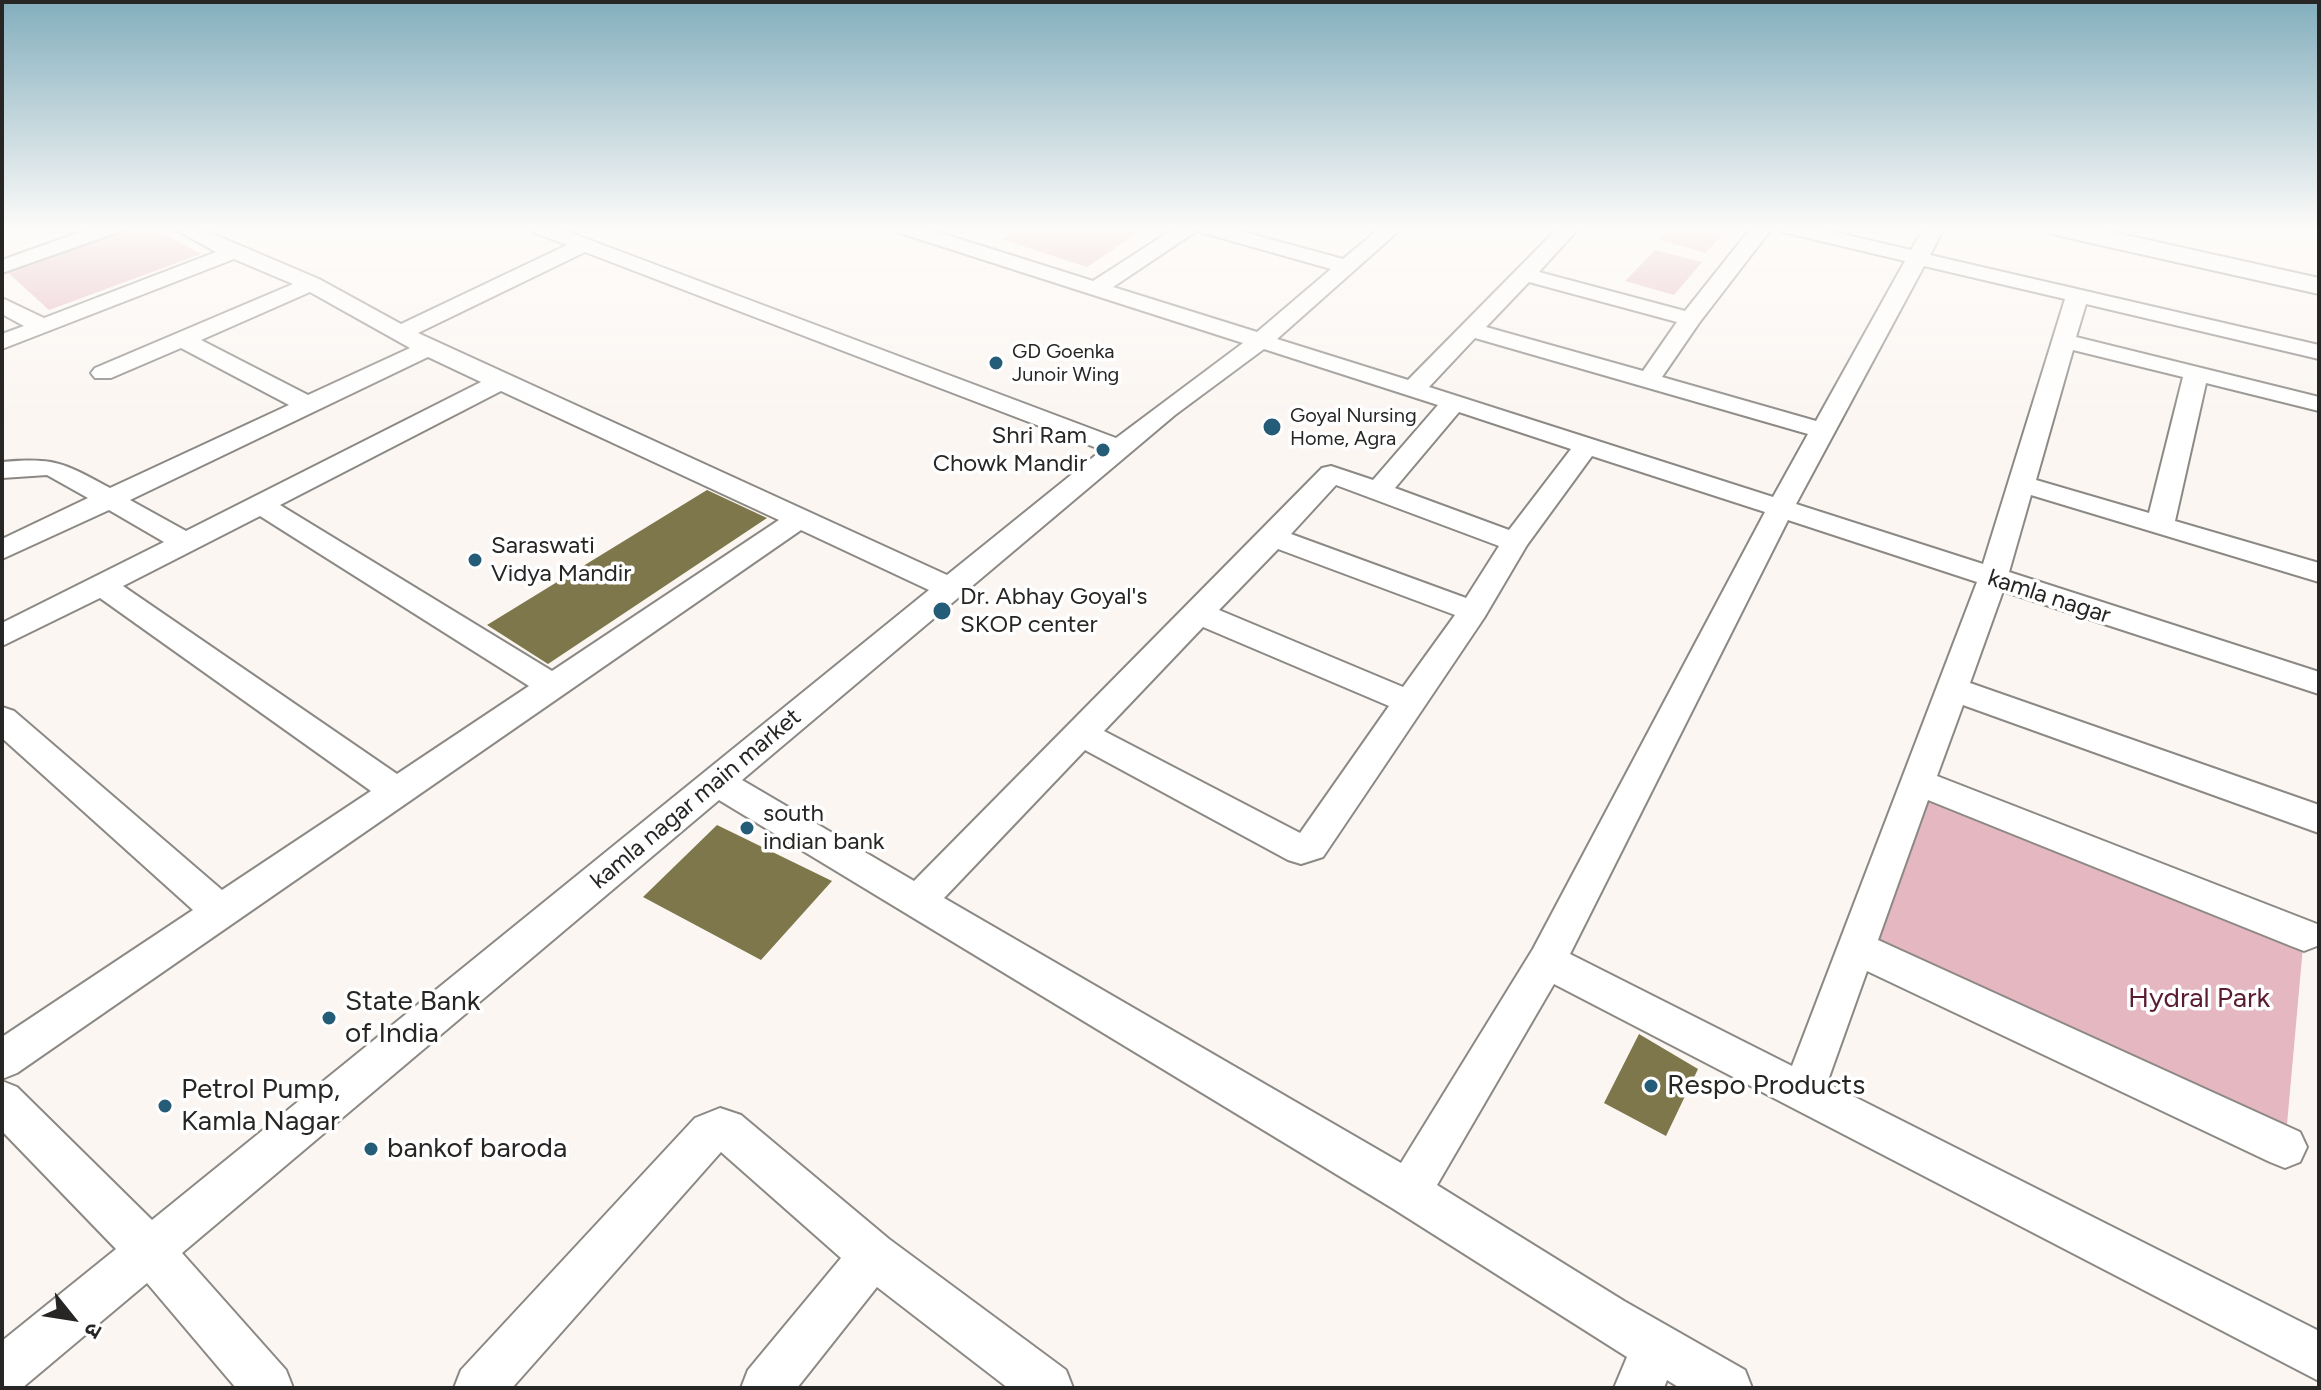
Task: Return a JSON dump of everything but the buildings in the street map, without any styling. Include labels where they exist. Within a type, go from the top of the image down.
[{"type":"street","points":[[2,342],[128,293]]},
{"type":"street","points":[[103,373],[290,293]]},
{"type":"street","points":[[328,293],[428,348],[950,588]]},
{"type":"street","points":[[402,332],[484,293]]},
{"type":"street","points":[[710,293],[1120,448]]},
{"type":"street","points":[[1107,293],[1259,342]]},
{"type":"street","name":"kamla nagar main market","points":[[2,1373],[1166,410],[1259,342],[1317,293]]},
{"type":"street","points":[[1413,389],[1505,293]]},
{"type":"street","points":[[1593,293],[1690,319]]},
{"type":"street","points":[[1649,379],[1711,293]]},
{"type":"street","points":[[1408,1192],[1547,961],[1780,509],[1899,293]]},
{"type":"street","points":[[2063,293],[2319,352]]},
{"type":"street","points":[[1803,1092],[1993,579],[2077,296]]},
{"type":"street","points":[[2,305],[42,326]]},
{"type":"street","points":[[1470,329],[1825,431]]},
{"type":"street","points":[[182,339],[308,405]]},
{"type":"street","points":[[2065,341],[2319,404]]},
{"type":"street","name":"kamla nagar","points":[[1259,342],[1454,402],[2319,683]]},
{"type":"street","points":[[2,550],[428,348]]},
{"type":"street","points":[[2160,525],[2196,373]]},
{"type":"street","points":[[2,636],[501,381]]},
{"type":"street","points":[[1378,491],[1454,402]]},
{"type":"street","points":[[1082,734],[1306,850],[1473,611],[1515,542],[1587,445]]},
{"type":"street","points":[[2,470],[49,466],[112,498],[185,542]]},
{"type":"street","points":[[918,901],[1200,614],[1331,474],[1515,542]]},
{"type":"street","points":[[2019,483],[2319,573]]},
{"type":"street","points":[[260,504],[553,686]]},
{"type":"street","points":[[2,1060],[799,519]]},
{"type":"street","points":[[1273,537],[1473,611]]},
{"type":"street","points":[[101,585],[398,792]]},
{"type":"street","points":[[1200,614],[1409,702]]},
{"type":"street","points":[[1952,689],[2319,819]]},
{"type":"street","points":[[2,719],[221,912]]},
{"type":"street","points":[[717,782],[1408,1192],[1647,1367],[1727,1388]]},
{"type":"street","points":[[1918,782],[2304,935]]},
{"type":"street","points":[[1856,948],[2285,1147]]},
{"type":"street","points":[[1547,961],[2319,1357]]},
{"type":"street","points":[[2,1101],[150,1251],[268,1388]]},
{"type":"street","points":[[479,1388],[710,1133],[720,1128],[726,1129],[873,1255],[1048,1388]]},
{"type":"street","points":[[766,1388],[873,1255]]},
{"type":"green space","points":[[30,293],[96,293],[49,310]]},
{"type":"green space","name":"Hydral Park","points":[[1918,782],[2304,935],[2285,1147],[1856,948]]},
{"type":"place","name":"GD Goenka Junoir Wing","points":[[996,363]]},
{"type":"place","name":"Goyal Nursing Home, Agra","points":[[1272,427]]},
{"type":"place","name":"Shri Ram Chowk Mandir","points":[[1103,450]]},
{"type":"place","name":"Saraswati Vidya Mandir","points":[[475,560]]},
{"type":"place","name":"Dr. Abhay Goyal's SKOP center","points":[[942,611]]},
{"type":"place","name":"south indian bank","points":[[747,828]]},
{"type":"place","name":"State Bank of India","points":[[329,1018]]},
{"type":"place","name":"Respo Products","points":[[1651,1086]]},
{"type":"place","name":"Petrol Pump, Kamla Nagar","points":[[165,1106]]},
{"type":"place","name":"bankof baroda","points":[[371,1149]]}]
